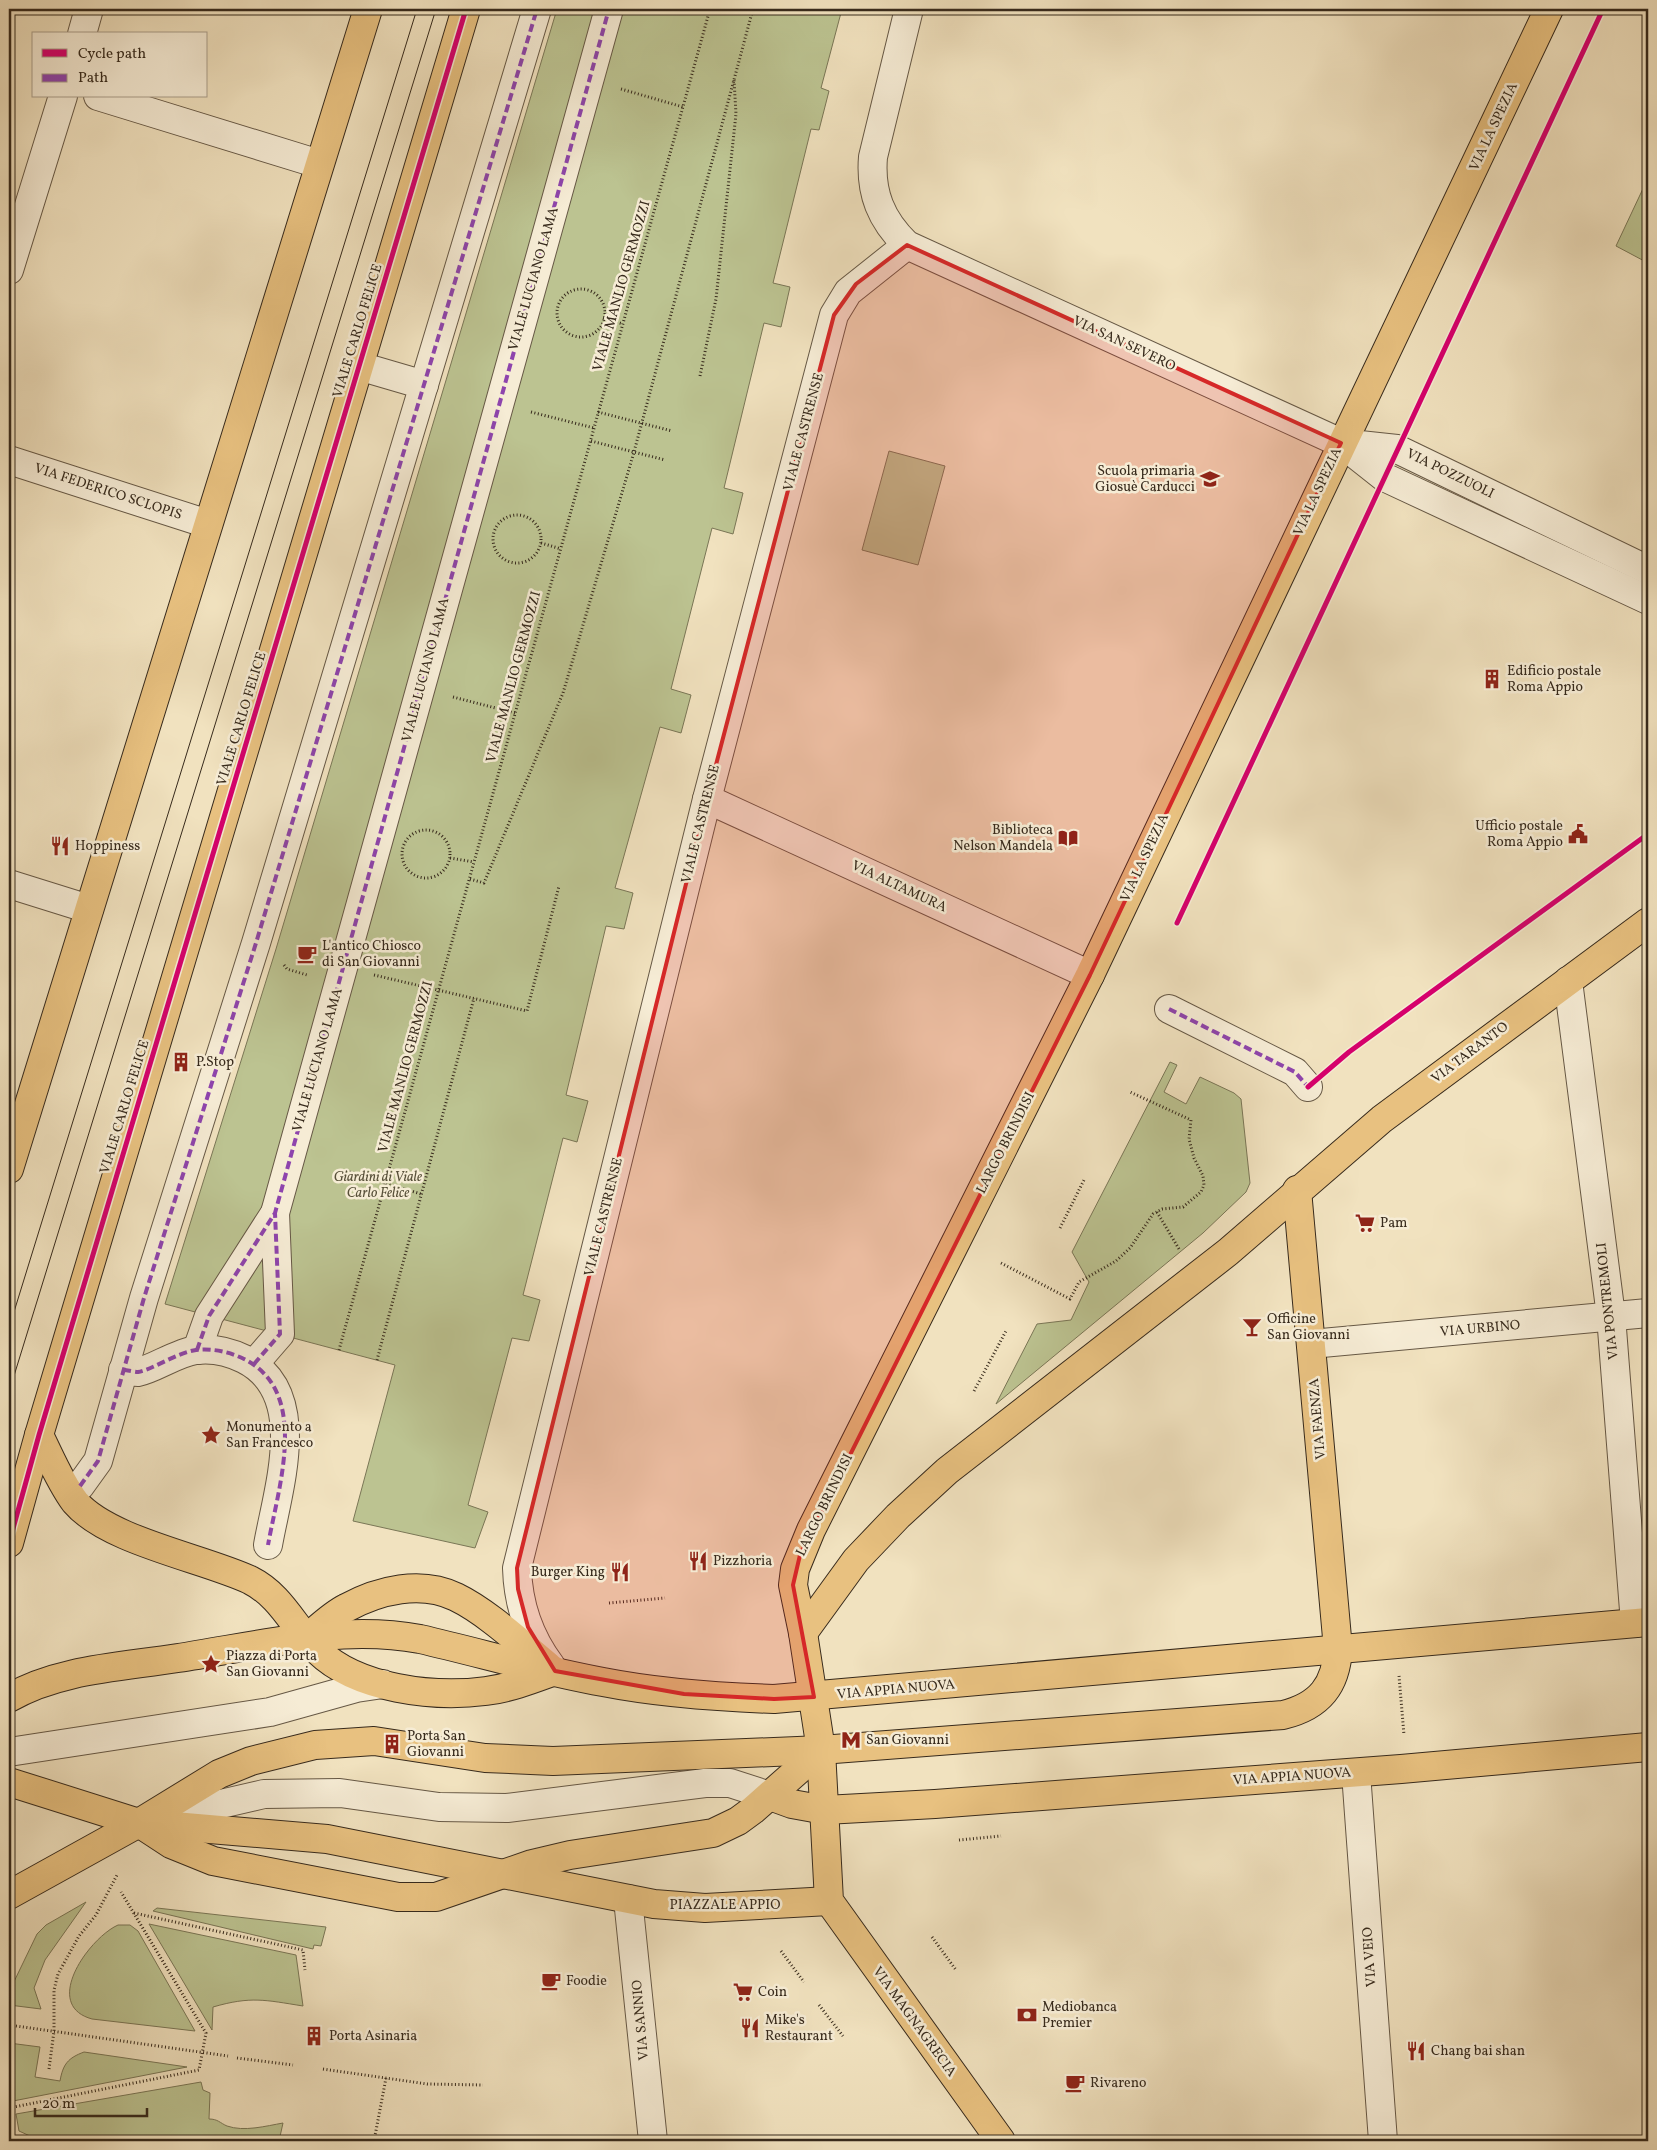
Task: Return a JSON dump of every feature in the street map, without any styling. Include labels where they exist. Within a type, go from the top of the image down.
[{"type":"main road","points":[[9,1169],[368,9]]},
{"type":"main road","name":"VIALE CARLO FELICE","points":[[39,1435],[466,9]]},
{"type":"main road","name":"VIA LA SPEZIA","points":[[1090,975],[1341,443],[1549,9]]},
{"type":"main road","name":"VIA TARANTO","points":[[1297,1190],[1382,1119],[1648,922]]},
{"type":"main road","name":"LARGO BRINDISI","points":[[803,1633],[793,1585],[795,1569],[807,1538],[1090,975]]},
{"type":"main road","points":[[829,1902],[821,1750],[803,1633],[856,1560],[925,1490],[1228,1252],[1297,1190]]},
{"type":"main road","name":"VIA FAENZA","points":[[1297,1190],[1338,1649]]},
{"type":"main road","points":[[9,1543],[39,1435]]},
{"type":"main road","points":[[39,1435],[67,1490],[87,1512],[110,1528],[260,1586],[284,1607],[307,1638],[324,1656],[341,1667],[383,1684],[430,1693],[467,1693],[506,1688],[555,1671]]},
{"type":"main road","points":[[307,1638],[345,1608],[369,1597],[402,1589],[431,1590],[455,1596],[476,1608],[555,1671]]},
{"type":"main road","name":"VIA APPIA NUOVA","points":[[814,1697],[1642,1623]]},
{"type":"main road","points":[[9,1698],[35,1685],[74,1674],[307,1638],[364,1633],[392,1634],[420,1639],[600,1682],[684,1694],[774,1700],[814,1697]]},
{"type":"main road","points":[[9,1895],[139,1823],[235,1766],[276,1754],[332,1744],[394,1743],[485,1758],[532,1762],[821,1750],[1283,1715],[1307,1706],[1327,1688],[1336,1672],[1338,1649]]},
{"type":"main road","name":"VIA APPIA NUOVA","points":[[825,1810],[935,1804],[1356,1773],[1648,1747]]},
{"type":"main road","name":"PIAZZALE APPIO","points":[[501,1874],[570,1854],[713,1833],[738,1821],[770,1796],[821,1750]]},
{"type":"main road","points":[[9,1782],[139,1823],[171,1844],[213,1860],[398,1898],[426,1898],[447,1895],[501,1874]]},
{"type":"main road","points":[[770,1796],[792,1804],[825,1810]]},
{"type":"main road","name":"PIAZZALE APPIO","points":[[139,1823],[327,1839],[370,1846],[654,1904],[705,1908],[829,1902]]},
{"type":"main road","name":"VIA MAGNAGRECIA","points":[[829,1902],[1001,2141]]},
{"type":"street","points":[[83,32],[89,9]]},
{"type":"street","points":[[80,1486],[98,1461],[123,1370],[256,943],[537,9]]},
{"type":"street","name":"VIALE LUCIANO LAMA","points":[[197,1350],[209,1316],[275,1213],[609,9]]},
{"type":"street","points":[[907,245],[886,221],[878,207],[872,185],[872,171],[873,157],[909,9]]},
{"type":"street","points":[[9,270],[62,98]]},
{"type":"street","points":[[104,98],[319,164]]},
{"type":"street","name":"VIA SAN SEVERO","points":[[907,245],[1341,443]]},
{"type":"street","name":"VIALE CASTRENSE","points":[[555,1671],[543,1656],[528,1627],[518,1589],[517,1568],[707,799],[834,315],[848,292],[907,245]]},
{"type":"street","points":[[359,366],[424,385]]},
{"type":"street","points":[[1341,443],[1384,478],[1648,600]]},
{"type":"street","name":"VIA POZZUOLI","points":[[1341,443],[1397,449],[1648,570]]},
{"type":"street","name":"VIA FEDERICO SCLOPIS","points":[[9,460],[208,524]]},
{"type":"street","name":"VIA ALTAMURA","points":[[707,799],[1090,975]]},
{"type":"street","points":[[9,884],[89,909]]},
{"type":"street","name":"VIA PONTREMOLI","points":[[1568,981],[1611,1316],[1642,1623]]},
{"type":"street","points":[[1169,1009],[1295,1072],[1308,1087]]},
{"type":"street","points":[[254,1364],[280,1334],[275,1213]]},
{"type":"street","name":"VIA URBINO","points":[[1311,1344],[1648,1313]]},
{"type":"street","points":[[123,1370],[138,1372],[168,1359],[197,1350],[229,1352],[254,1364],[270,1382],[284,1410],[285,1450],[268,1544]]},
{"type":"street","points":[[9,1752],[270,1712],[356,1688],[383,1684]]},
{"type":"street","name":"VIA VEIO","points":[[1356,1773],[1383,2141]]},
{"type":"street","points":[[139,1823],[264,1794],[340,1793],[446,1808],[507,1808],[705,1783],[730,1783],[770,1796]]},
{"type":"street","name":"VIA SANNIO","points":[[628,1899],[653,2141]]},
{"type":"path","points":[[470,879],[484,883],[563,693],[634,452],[753,9]]},
{"type":"path","points":[[700,376],[716,299],[736,114],[734,77]]},
{"type":"path","points":[[589,80],[683,107]]},
{"type":"path","points":[[582,289],[598,296],[604,311],[604,318],[600,326],[589,335],[574,336],[562,328],[557,314],[558,307],[567,293],[582,289]]},
{"type":"path","points":[[604,318],[623,324]]},
{"type":"path","points":[[598,412],[672,431]]},
{"type":"path","points":[[591,441],[665,460]]},
{"type":"path","points":[[520,515],[534,522],[541,535],[541,543],[533,557],[519,563],[511,562],[498,553],[494,539],[499,524],[512,516],[520,515]]},
{"type":"path","points":[[541,543],[561,549]]},
{"type":"path","points":[[421,688],[515,713]]},
{"type":"path","points":[[427,830],[442,836],[446,842],[450,858],[442,871],[428,878],[412,874],[403,862],[403,846],[413,835],[427,830]]},
{"type":"path","points":[[450,858],[474,862]]},
{"type":"path","points":[[256,943],[276,949],[287,970],[321,979],[343,968],[527,1011],[559,886]]},
{"type":"path","points":[[377,1360],[474,998]]},
{"type":"path","points":[[1001,1263],[1070,1299],[1079,1282],[1116,1262],[1130,1248],[1148,1219],[1157,1212],[1177,1209],[1190,1203],[1202,1192],[1204,1185],[1203,1176],[1194,1158],[1189,1139],[1191,1120],[1130,1092]]},
{"type":"path","points":[[346,1171],[421,1194]]},
{"type":"path","points":[[1060,1228],[1084,1180]]},
{"type":"path","points":[[1157,1212],[1181,1252]]},
{"type":"path","points":[[974,1391],[1006,1331]]},
{"type":"path","points":[[610,1603],[665,1598]]},
{"type":"path","points":[[1399,1674],[1404,1741]]},
{"type":"path","points":[[959,1840],[1001,1836]]},
{"type":"path","points":[[9,2108],[199,2070],[206,2033],[122,1892]]},
{"type":"path","points":[[134,1913],[303,1950],[305,1970]]},
{"type":"path","points":[[49,2069],[54,2031],[54,1990],[58,1974],[78,1936],[96,1914]]},
{"type":"path","points":[[932,1937],[956,1970]]},
{"type":"path","points":[[781,1951],[804,1982]]},
{"type":"path","points":[[820,2005],[843,2036]]},
{"type":"path","points":[[9,2025],[228,2056]]},
{"type":"path","points":[[237,2058],[293,2065]]},
{"type":"path","points":[[323,2069],[427,2084],[483,2085]]},
{"type":"path","points":[[374,2141],[386,2078]]},
{"type":"highlighted area","points":[[907,245],[1341,443],[1090,975],[800,1555],[793,1585],[814,1697],[774,1699],[684,1694],[555,1671],[528,1627],[518,1589],[517,1568],[707,799],[834,315],[856,284]]},
{"type":"green space","name":"Giardini di Viale Carlo Felice","points":[[557,9],[842,9],[821,88],[829,91],[819,130],[811,129],[773,283],[790,287],[781,327],[764,323],[724,488],[743,493],[733,534],[712,528],[671,689],[691,695],[681,733],[660,727],[615,888],[633,893],[624,929],[606,926],[566,1095],[588,1101],[577,1142],[563,1138],[523,1295],[540,1300],[529,1341],[512,1338],[468,1505],[488,1512],[475,1548],[353,1521],[395,1365],[165,1304],[276,949]]},
{"type":"green space","points":[[1648,178],[1648,263],[1616,246]]},
{"type":"green space","points":[[889,451],[945,466],[918,565],[862,550]]},
{"type":"green space","points":[[1170,1062],[1177,1065],[1164,1092],[1186,1104],[1200,1077],[1234,1093],[1241,1099],[1250,1183],[1246,1192],[1203,1233],[996,1404],[1037,1324],[1071,1320],[1089,1282],[1072,1252]]},
{"type":"green space","points":[[86,1902],[45,1960],[34,1988],[41,2009],[9,2005],[9,1992],[37,1934],[46,1925]]},
{"type":"green space","points":[[157,1908],[326,1927],[321,1946],[314,1945],[313,1949],[153,1911]]},
{"type":"green space","points":[[149,1924],[296,1955],[303,2006],[248,2000],[213,2007],[212,2030]]},
{"type":"green space","points":[[118,1925],[130,1925],[138,1931],[195,2031],[92,2019],[77,2011],[70,2000],[70,1987],[75,1972],[95,1943],[106,1932]]},
{"type":"green space","points":[[9,2043],[40,2047],[35,2077],[60,2081],[67,2062],[84,2052],[187,2067],[13,2101],[9,2086]]},
{"type":"green space","points":[[201,2082],[203,2090],[210,2093],[209,2119],[217,2120],[234,2128],[255,2128],[283,2123],[279,2141],[41,2141],[19,2131],[16,2114]]},
{"type":"tram line","points":[[9,1328],[417,9]]},
{"type":"tram line","points":[[9,1392],[436,9]]},
{"type":"marked path","points":[[80,1486],[98,1461],[144,1298],[256,943],[537,9]]},
{"type":"marked path","points":[[197,1350],[209,1316],[275,1213],[609,9]]},
{"type":"marked path","points":[[1169,1009],[1295,1072],[1308,1087]]},
{"type":"marked path","points":[[254,1364],[280,1334],[275,1213]]},
{"type":"marked path","points":[[123,1370],[138,1372],[188,1352],[208,1350],[221,1351],[244,1359],[265,1374],[277,1394],[284,1417],[285,1443],[278,1497],[268,1545]]},
{"type":"cycle path","points":[[9,1543],[39,1435],[466,9]]},
{"type":"cycle path","points":[[1177,923],[1603,9]]},
{"type":"cycle path","points":[[1308,1087],[1349,1052],[1648,834]]},
{"type":"place","name":"Scuola primaria Giosuè Carducci","points":[[1210,479]]},
{"type":"place","name":"Edificio postale Roma Appio","points":[[1492,679]]},
{"type":"place","name":"Ufficio postale Roma Appio","points":[[1578,834]]},
{"type":"place","name":"Biblioteca Nelson Mandela","points":[[1068,838]]},
{"type":"place","name":"Hoppiness","points":[[60,846]]},
{"type":"place","name":"L'antico Chiosco di San Giovanni","points":[[307,954]]},
{"type":"place","name":"P.Stop","points":[[181,1062]]},
{"type":"place","name":"Pam","points":[[1365,1223]]},
{"type":"place","name":"Officine San Giovanni","points":[[1252,1327]]},
{"type":"place","name":"Monumento a San Francesco","points":[[211,1435]]},
{"type":"place","name":"Pizzhoria","points":[[698,1561]]},
{"type":"place","name":"Burger King","points":[[620,1572]]},
{"type":"place","name":"Piazza di Porta San Giovanni","points":[[211,1664]]},
{"type":"place","name":"San Giovanni","points":[[851,1740]]},
{"type":"place","name":"Porta San Giovanni","points":[[392,1744]]},
{"type":"place","name":"Foodie","points":[[551,1981]]},
{"type":"place","name":"Coin","points":[[743,1992]]},
{"type":"place","name":"Mediobanca Premier","points":[[1027,2015]]},
{"type":"place","name":"Mike's Restaurant","points":[[750,2028]]},
{"type":"place","name":"Porta Asinaria","points":[[314,2036]]},
{"type":"place","name":"Chang bai shan","points":[[1416,2051]]},
{"type":"place","name":"Rivareno","points":[[1075,2083]]}]
